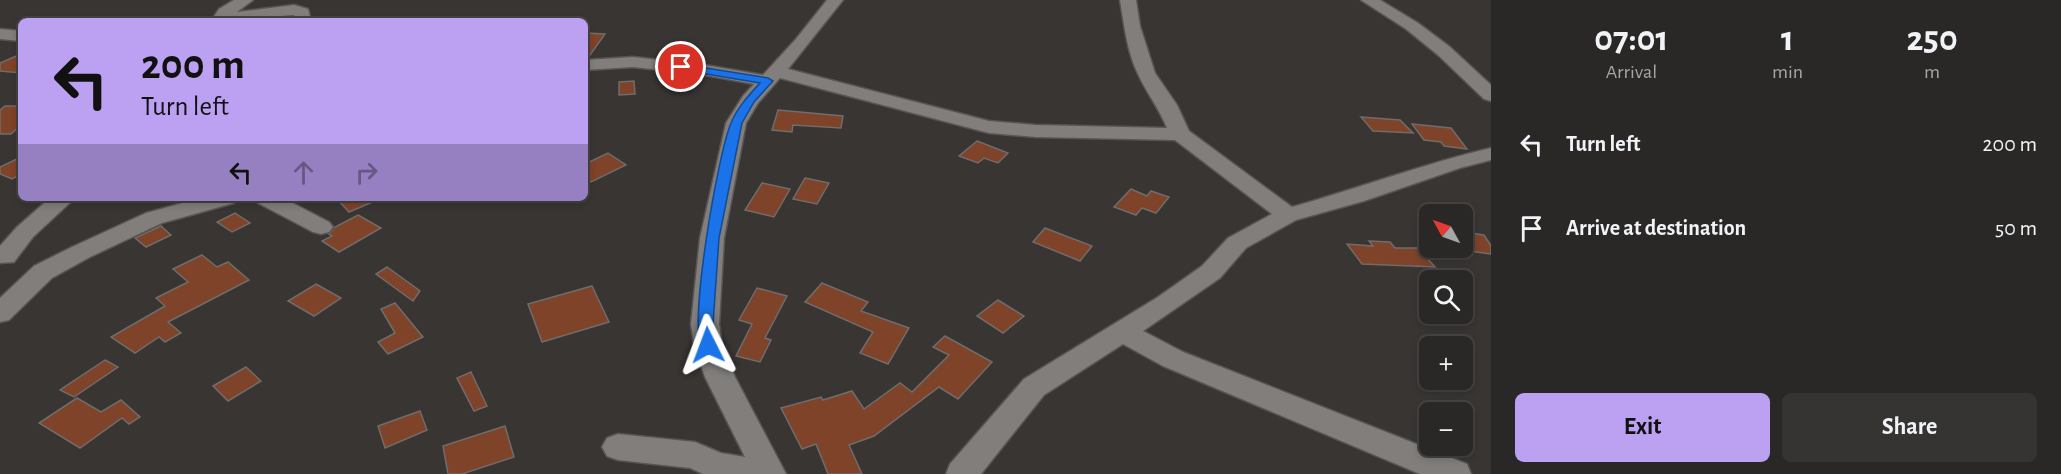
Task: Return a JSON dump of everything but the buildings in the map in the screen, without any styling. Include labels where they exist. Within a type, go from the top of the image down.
[{"type":"street","points":[[221,18],[225,12],[245,0]]},
{"type":"street","points":[[770,474],[720,377],[708,345],[705,324],[712,238],[736,123],[750,100],[802,43],[835,0]]},
{"type":"street","points":[[1128,0],[1132,26],[1146,73],[1167,105],[1180,134],[1288,215]]},
{"type":"street","points":[[1369,0],[1420,32],[1491,95]]},
{"type":"street","points":[[221,18],[294,10],[302,12],[303,18]]},
{"type":"street","points":[[0,34],[18,36]]},
{"type":"street","points":[[588,65],[633,62],[772,76],[989,127],[1036,131],[1180,134]]},
{"type":"street","points":[[962,474],[1034,387],[1167,303],[1211,272],[1237,243],[1288,215],[1356,196],[1453,163],[1491,154]]},
{"type":"street","points":[[43,273],[3,256],[25,232],[61,201]]},
{"type":"street","points":[[0,313],[43,273],[154,218],[215,201]]},
{"type":"street","points":[[272,201],[321,228]]},
{"type":"street","points":[[1121,331],[1173,359],[1455,474]]},
{"type":"street","points":[[618,447],[695,455],[715,465],[760,474]]},
{"type":"route","points":[[681,67],[768,81],[750,100],[736,123],[712,238],[705,324],[708,345]]}]
